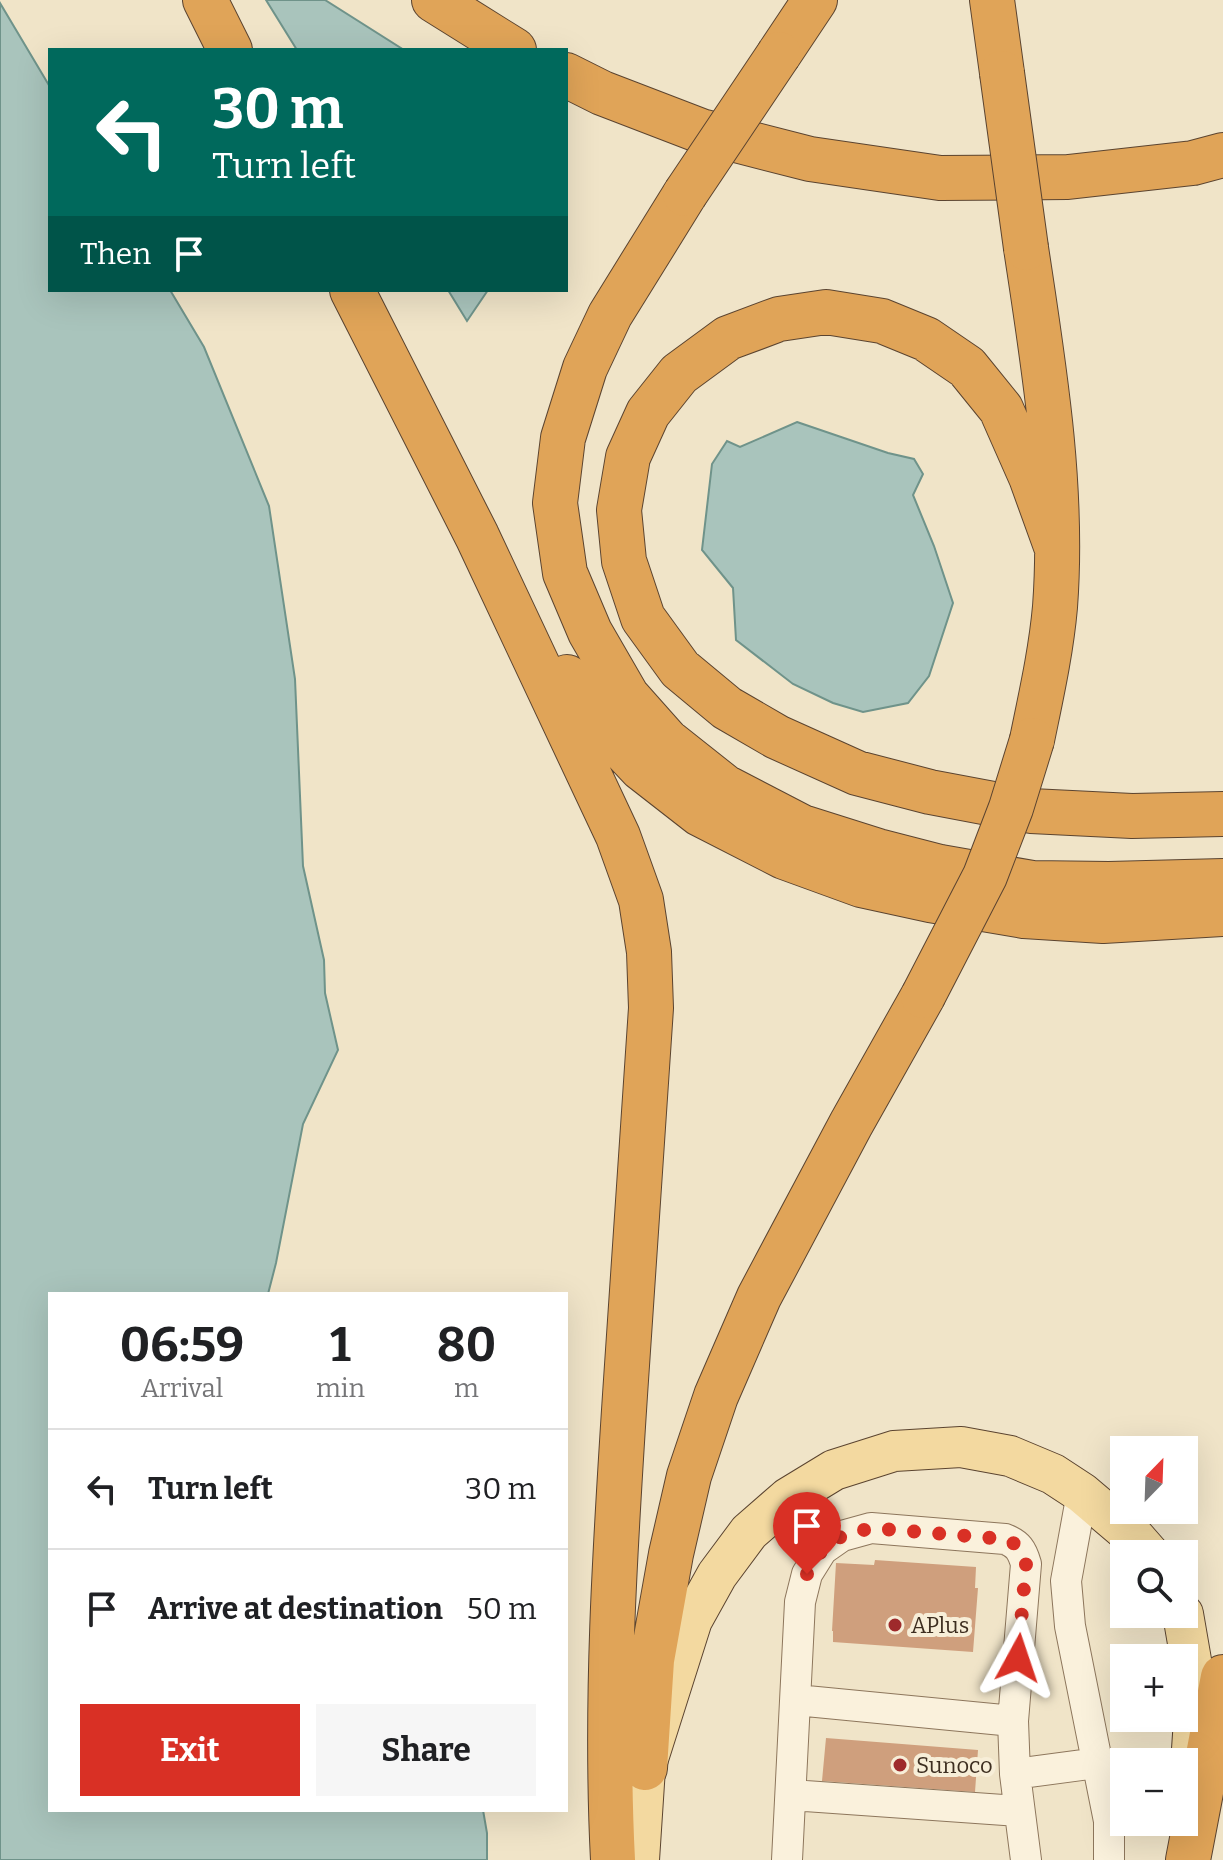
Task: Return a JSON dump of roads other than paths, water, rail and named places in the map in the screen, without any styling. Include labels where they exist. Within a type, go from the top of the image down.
[{"type":"highway","points":[[205,0],[229,48]]},
{"type":"highway","points":[[434,0],[511,48]]},
{"type":"highway","points":[[815,0],[685,194],[610,315],[585,368],[563,438],[555,503],[565,573],[590,632],[627,696],[667,741],[725,787],[802,827],[940,867],[1032,883],[1223,881]]},
{"type":"highway","points":[[645,1768],[652,1660],[671,1554],[689,1476],[716,1396],[759,1297],[985,876],[1032,740],[1047,669],[1057,549],[1055,478],[1048,401],[992,0]]},
{"type":"highway","points":[[568,76],[602,93],[701,131],[810,159],[940,178],[1068,177],[1193,163],[1223,155]]},
{"type":"highway","points":[[353,292],[477,536],[618,836],[641,900],[649,952],[651,1008],[616,1526],[612,1622],[613,1860]]},
{"type":"highway","points":[[1057,549],[1031,477],[1001,409],[967,367],[926,339],[882,321],[826,312],[779,319],[728,338],[679,374],[648,413],[628,457],[619,510],[624,561],[643,618],[680,669],[727,708],[777,737],[857,773],[930,792],[1031,811],[1132,816],[1223,814]]},
{"type":"highway","points":[[477,536],[593,717],[641,768],[700,814],[784,857],[861,885],[1024,916],[1103,921],[1223,914]]},
{"type":"highway","points":[[1188,1860],[1223,1677]]},
{"type":"highway","points":[[1188,1860],[1223,1761]]},
{"type":"main road","points":[[639,1860],[645,1768],[692,1620],[717,1575],[749,1532],[788,1498],[834,1470],[894,1451],[961,1447],[1010,1456],[1053,1474],[1082,1493],[1137,1540]]},
{"type":"main road","points":[[1185,1628],[1193,1672],[1194,1720],[1188,1860]]},
{"type":"street","points":[[1082,1493],[1066,1581],[1070,1626],[1109,1821],[1109,1860]]},
{"type":"street","points":[[787,1860],[800,1602],[807,1574],[822,1550],[842,1536],[871,1528],[1005,1539],[1015,1543],[1023,1552],[1026,1564],[1013,1721],[1015,1774],[1026,1860]]},
{"type":"street","points":[[796,1700],[1013,1721]]},
{"type":"street","points":[[1015,1774],[1097,1763]]},
{"type":"street","points":[[791,1795],[1019,1811]]},
{"type":"water","points":[[266,0],[325,0],[401,48],[296,48]]},
{"type":"water","points":[[0,3],[48,84],[48,292],[171,292],[204,347],[269,506],[295,679],[303,866],[324,960],[325,993],[338,1050],[303,1124],[269,1292],[48,1292],[48,1812],[483,1812],[487,1860],[0,1860]]},
{"type":"water","points":[[449,292],[487,292],[467,321]]},
{"type":"water","points":[[797,422],[914,459],[923,474],[913,495],[953,603],[929,676],[908,703],[863,712],[833,703],[793,684],[736,640],[733,588],[702,550],[712,464],[727,441],[740,447]]},
{"type":"place","name":"APlus","points":[[895,1625]]},
{"type":"place","name":"Sunoco","points":[[900,1765]]}]
